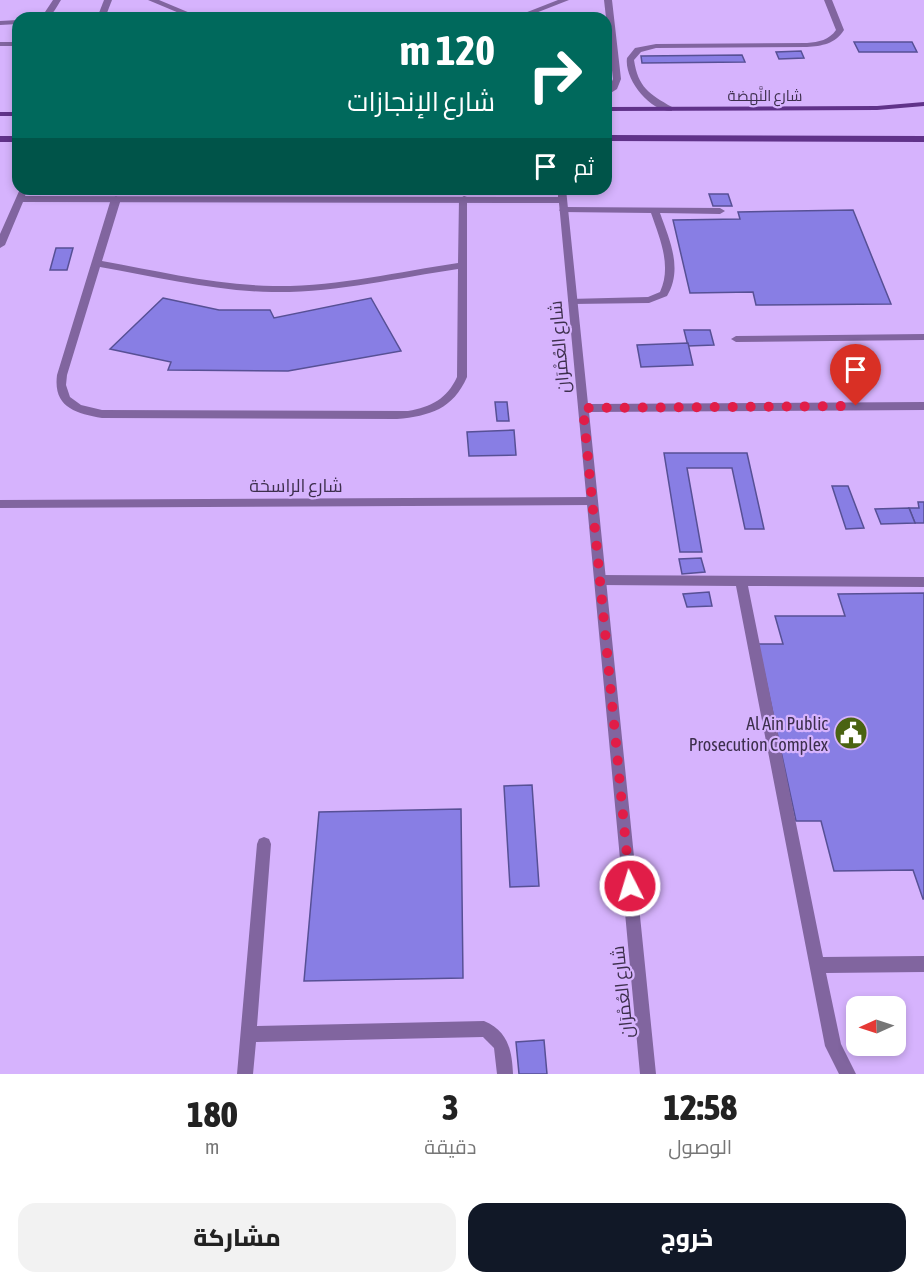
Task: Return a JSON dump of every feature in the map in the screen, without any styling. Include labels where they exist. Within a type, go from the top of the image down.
[{"type":"street","points":[[152,0],[183,12]]},
{"type":"street","points":[[532,12],[565,0]]},
{"type":"street","points":[[669,109],[646,96],[638,87],[630,67],[632,55],[646,47],[807,45],[827,42],[838,35],[840,30],[828,0]]},
{"type":"street","points":[[612,28],[617,67],[617,79],[612,89]]},
{"type":"street","points":[[617,67],[630,67]]},
{"type":"street","name":"شارع النَّهضة","points":[[612,109],[877,108],[924,104]]},
{"type":"street","points":[[612,138],[924,139]]},
{"type":"street","points":[[0,245],[22,195]]},
{"type":"street","points":[[41,195],[116,199],[563,200],[655,211],[720,210]]},
{"type":"street","points":[[116,199],[60,385],[63,396],[72,405],[86,411],[114,414],[397,415],[430,410],[445,402],[457,390],[462,377],[464,199]]},
{"type":"street","name":"شارع العُمْرَان","points":[[563,200],[648,1074]]},
{"type":"street","points":[[573,301],[649,300],[664,294],[670,280],[670,263],[655,211]]},
{"type":"street","points":[[96,263],[226,286],[274,289],[319,286],[463,265]]},
{"type":"street","points":[[736,339],[924,337]]},
{"type":"street","points":[[583,408],[924,406]]},
{"type":"street","name":"شارع الراسخة","points":[[0,504],[592,501]]},
{"type":"street","points":[[600,580],[924,582]]},
{"type":"street","points":[[741,582],[833,1046],[848,1074]]},
{"type":"street","points":[[245,1074],[264,844]]},
{"type":"street","points":[[817,964],[924,964]]},
{"type":"street","points":[[249,1034],[484,1029],[492,1033],[504,1050],[505,1074]]},
{"type":"building","points":[[854,42],[912,42],[917,52],[859,52]]},
{"type":"building","points":[[801,51],[804,58],[779,59],[776,52]]},
{"type":"building","points":[[742,55],[745,62],[642,63],[641,56]]},
{"type":"building","points":[[709,194],[728,194],[732,206],[713,206]]},
{"type":"building","points":[[853,210],[891,304],[756,305],[753,292],[690,293],[673,220],[740,219],[738,212]]},
{"type":"building","points":[[56,248],[73,248],[67,270],[50,270]]},
{"type":"building","points":[[163,298],[219,310],[270,310],[274,318],[371,298],[401,351],[288,371],[168,370],[171,362],[110,349]]},
{"type":"building","points":[[684,330],[710,330],[714,345],[688,346]]},
{"type":"building","points":[[688,343],[693,365],[641,367],[637,345]]},
{"type":"building","points":[[495,402],[507,402],[509,421],[497,421]]},
{"type":"building","points":[[514,430],[516,455],[469,456],[467,432]]},
{"type":"building","points":[[664,453],[747,453],[764,529],[745,529],[732,468],[687,468],[702,552],[680,552]]},
{"type":"building","points":[[832,486],[848,486],[864,528],[846,529]]},
{"type":"building","points":[[918,502],[924,502],[924,523],[915,523],[909,508],[919,508]]},
{"type":"building","points":[[909,508],[915,523],[881,524],[875,509]]},
{"type":"building","points":[[701,558],[705,572],[682,574],[679,559]]},
{"type":"building","points":[[709,592],[712,606],[687,607],[683,594]]},
{"type":"building","name":"Al Ain Public Prosecution Complex","points":[[924,593],[923,899],[913,870],[834,871],[821,821],[796,821],[758,644],[783,644],[775,616],[845,616],[838,594]]},
{"type":"building","points":[[532,785],[539,886],[510,887],[504,786]]},
{"type":"building","points":[[461,809],[463,978],[304,981],[319,812]]},
{"type":"building","points":[[544,1040],[547,1074],[519,1074],[516,1042]]},
{"type":"place","name":"Al Ain Public Prosecution Complex","points":[[851,733]]},
{"type":"route","points":[[630,886],[583,408],[856,406]]}]
